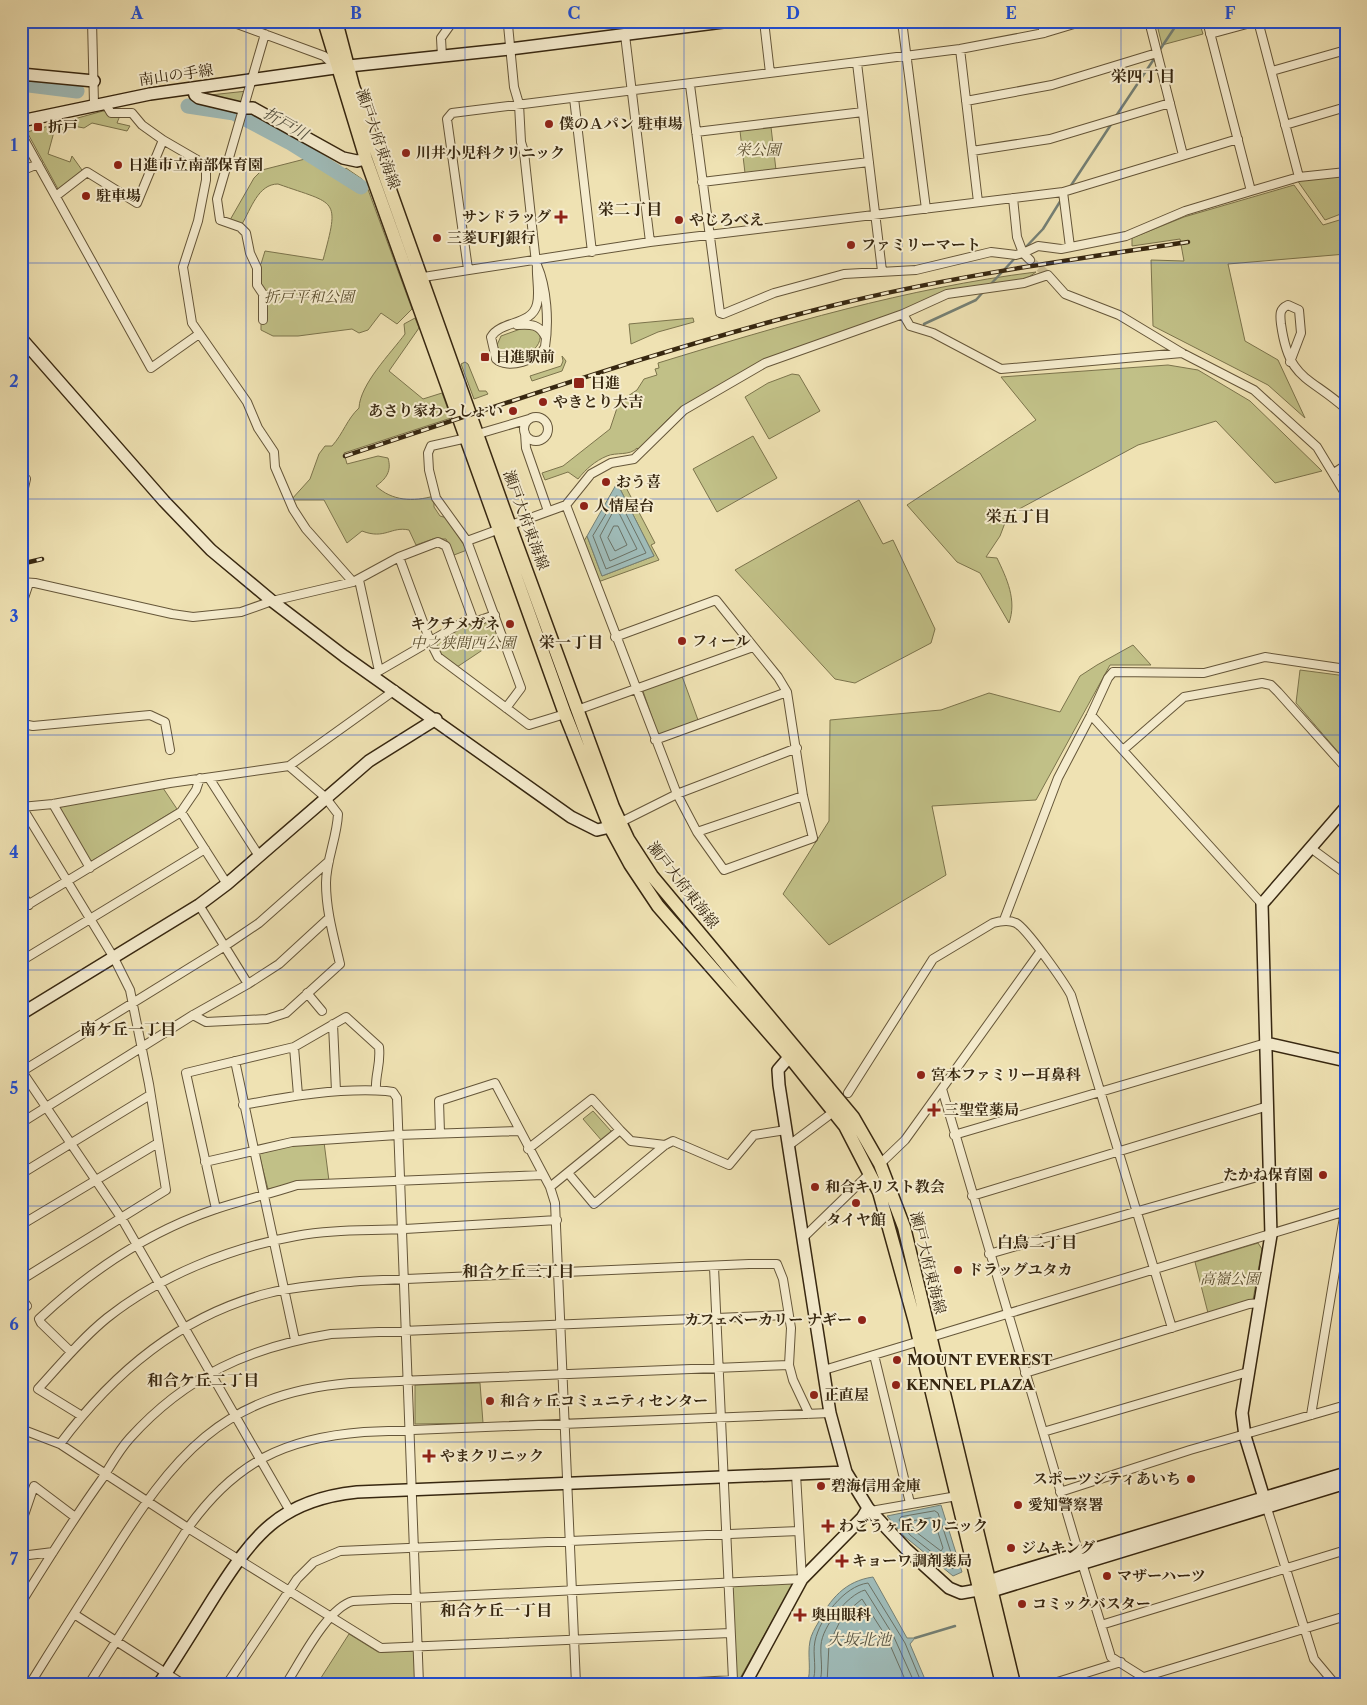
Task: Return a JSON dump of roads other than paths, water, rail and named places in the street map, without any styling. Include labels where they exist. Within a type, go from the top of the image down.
[{"type":"main road","name":"瀬戸大府東海線","points":[[324,21],[353,86],[416,278],[571,712],[630,864],[658,906],[793,1052],[875,1168],[887,1215],[925,1339],[986,1587],[1002,1684]]},
{"type":"main road","name":"瀬戸大府東海線","points":[[336,21],[343,67],[366,158],[416,278]]},
{"type":"main road","name":"瀬戸大府東海線","points":[[925,1339],[957,1496],[1014,1684]]},
{"type":"street","points":[[92,21],[94,81],[99,104],[111,113],[132,113],[142,125],[163,140],[206,165],[206,180],[198,221],[183,267],[192,323],[247,402],[258,428],[274,452],[275,467],[292,509],[306,529],[356,581],[375,673]]},
{"type":"street","points":[[229,21],[324,56],[343,67]]},
{"type":"street","points":[[442,56],[441,38],[453,21]]},
{"type":"street","points":[[513,21],[508,25],[514,87],[519,104],[521,142],[524,152],[536,262],[536,307],[526,318],[494,333],[491,340],[496,359],[503,364],[514,364],[538,355],[544,350],[546,338],[542,277],[536,262]]},
{"type":"street","name":"南山の手線","points":[[21,121],[99,104],[193,88],[343,67],[510,49],[730,21]]},
{"type":"street","points":[[764,21],[770,73]]},
{"type":"street","points":[[902,21],[926,209]]},
{"type":"street","points":[[1041,21],[1044,33]]},
{"type":"street","points":[[468,269],[448,116],[455,112],[690,85],[700,81],[960,49],[1044,33],[1084,21]]},
{"type":"street","points":[[1149,21],[1183,156]]},
{"type":"street","points":[[1207,21],[1251,191]]},
{"type":"street","points":[[1210,34],[1258,21],[1299,177]]},
{"type":"street","points":[[263,320],[263,294],[258,285],[257,268],[250,253],[246,233],[240,227],[220,220],[217,192],[244,110],[265,34]]},
{"type":"street","points":[[625,35],[650,242]]},
{"type":"street","points":[[960,49],[978,202]]},
{"type":"street","points":[[1272,70],[1346,50]]},
{"type":"street","points":[[966,101],[1052,84],[1157,53]]},
{"type":"street","points":[[857,63],[882,272]]},
{"type":"street","points":[[21,74],[94,81]]},
{"type":"street","points":[[690,85],[718,310],[722,314],[774,293],[844,274],[916,270],[990,252],[1016,255],[1038,246],[1070,247],[1126,236],[1185,211],[1299,177],[1346,172]]},
{"type":"street","points":[[193,88],[195,96],[199,98],[244,110],[253,108],[344,158],[357,161],[366,158]]},
{"type":"street","points":[[574,98],[592,252]]},
{"type":"street","points":[[972,151],[1050,138],[1170,103]]},
{"type":"street","points":[[1285,125],[1346,108]]},
{"type":"street","points":[[696,132],[863,112]]},
{"type":"street","points":[[21,134],[151,368],[199,334]]},
{"type":"street","points":[[416,278],[468,269],[536,262],[650,242],[1063,192],[1238,139]]},
{"type":"street","points":[[56,196],[87,172],[137,203],[163,140]]},
{"type":"street","points":[[702,182],[869,162]]},
{"type":"street","points":[[21,171],[38,164]]},
{"type":"street","points":[[206,180],[217,192]]},
{"type":"street","points":[[1063,192],[1070,247]]},
{"type":"street","points":[[1013,198],[1017,237],[1023,253],[1030,260]]},
{"type":"street","points":[[467,541],[566,505],[591,474],[612,463],[634,459],[684,410],[765,363],[903,314],[947,294],[1024,282],[1048,275],[1065,294],[1119,315],[1182,352],[1254,390],[1317,447],[1346,495]]},
{"type":"street","points":[[1290,362],[1302,327],[1299,310],[1288,305],[1284,307],[1280,315],[1284,347],[1290,362],[1296,371],[1346,409]]},
{"type":"street","points":[[903,314],[910,326],[933,333],[1001,369],[1182,352]]},
{"type":"street","points":[[508,326],[531,324],[540,329],[546,338]]},
{"type":"street","points":[[21,338],[164,501],[211,550],[272,601],[375,673],[395,690],[570,817],[597,830],[615,825],[677,794],[797,748]]},
{"type":"street","points":[[506,708],[521,688],[467,541],[436,498],[428,452],[431,446],[473,436],[532,418],[539,417],[546,422],[548,428],[546,436],[536,441],[529,439],[525,433]]},
{"type":"street","points":[[532,418],[524,425],[526,448],[548,511]]},
{"type":"street","points":[[1334,474],[1346,465]]},
{"type":"street","points":[[21,501],[26,479]]},
{"type":"street","points":[[566,505],[615,637],[637,688],[655,740],[677,794],[698,832],[724,870],[813,838],[803,796],[797,748],[786,692],[778,676],[753,648],[716,600],[615,637]]},
{"type":"street","points":[[21,607],[25,582],[193,617],[241,612],[272,601],[356,581],[399,557],[438,542],[446,546],[474,622],[495,615]]},
{"type":"street","points":[[399,557],[430,641],[438,657],[529,725],[753,648]]},
{"type":"street","points":[[375,673],[472,617]]},
{"type":"street","points":[[1004,920],[1058,778],[1108,678],[1113,672],[1204,672],[1265,657],[1346,669]]},
{"type":"street","points":[[1123,750],[1184,697],[1262,683],[1270,685],[1278,692],[1346,768]]},
{"type":"street","points":[[21,1280],[122,1220],[166,1190],[141,1049],[126,982],[114,958],[22,807],[53,804],[205,778],[289,766],[395,690]]},
{"type":"street","points":[[655,740],[786,692]]},
{"type":"street","points":[[1091,715],[1262,904],[1271,1235],[1242,1413],[1245,1436],[1314,1659],[1335,1684]]},
{"type":"street","points":[[21,721],[24,724],[33,726],[150,716],[165,722],[170,750]]},
{"type":"street","points":[[21,1014],[199,905],[227,884],[325,797],[368,762],[436,719]]},
{"type":"street","points":[[193,1015],[206,1022],[267,1019],[286,1013],[340,964],[329,918],[326,882],[337,829],[338,814],[325,797],[289,766]]},
{"type":"street","points":[[21,909],[181,812],[205,778]]},
{"type":"street","points":[[205,778],[259,856]]},
{"type":"street","points":[[698,832],[803,796]]},
{"type":"street","points":[[53,804],[90,868]]},
{"type":"street","points":[[1262,904],[1312,849],[1346,807]]},
{"type":"street","points":[[181,812],[227,884]]},
{"type":"street","points":[[21,961],[205,849]]},
{"type":"street","points":[[1312,849],[1346,874]]},
{"type":"street","points":[[290,1511],[233,1416],[122,1220],[22,1071],[259,923],[329,861]]},
{"type":"street","points":[[21,893],[29,905]]},
{"type":"street","points":[[199,905],[248,984]]},
{"type":"street","points":[[21,1123],[193,1015],[248,984],[278,964],[329,918]]},
{"type":"street","points":[[848,1093],[933,959],[993,924],[1004,920],[1016,924],[1061,976],[1071,995],[1172,1328]]},
{"type":"street","points":[[804,1237],[905,1140],[1040,952]]},
{"type":"street","points":[[306,993],[322,1012]]},
{"type":"street","points":[[216,1209],[186,1073],[294,1047],[346,1017],[379,1047],[381,1062],[375,1082],[376,1090]]},
{"type":"street","points":[[333,1024],[336,1091]]},
{"type":"street","points":[[954,1135],[1266,1043],[1346,1061]]},
{"type":"street","points":[[294,1047],[298,1095]]},
{"type":"street","points":[[793,1052],[778,1070],[788,1146],[804,1237],[830,1413],[846,1472],[870,1510],[906,1549],[949,1588],[961,1593],[986,1587],[1265,1502],[1346,1474]]},
{"type":"street","points":[[235,1061],[295,1340]]},
{"type":"street","points":[[440,1133],[439,1101],[495,1083],[518,1131],[550,1187],[555,1203],[576,1684]]},
{"type":"street","points":[[942,1089],[1060,1492],[1112,1656],[1154,1684]]},
{"type":"street","points":[[244,1105],[298,1095],[336,1091],[376,1090],[393,1092],[397,1098],[400,1229],[406,1382],[410,1430],[419,1684]]},
{"type":"street","points":[[21,1174],[150,1096]]},
{"type":"street","points":[[528,1149],[592,1098],[631,1141],[665,1145]]},
{"type":"street","points":[[972,1196],[1268,1106]]},
{"type":"street","points":[[788,1146],[828,1116]]},
{"type":"street","points":[[550,1187],[620,1130]]},
{"type":"street","points":[[568,1173],[594,1204],[665,1145],[673,1141],[729,1165],[754,1135],[786,1130]]},
{"type":"street","points":[[205,1162],[292,1142],[397,1135],[518,1131]]},
{"type":"street","points":[[21,1225],[158,1143]]},
{"type":"street","points":[[989,1254],[1270,1172]]},
{"type":"street","points":[[71,1352],[41,1323],[39,1318],[92,1275],[136,1246],[178,1224],[216,1209],[264,1197],[296,1185],[542,1175]]},
{"type":"street","points":[[824,1370],[1345,1211],[1311,1415]]},
{"type":"street","points":[[82,1416],[38,1389],[71,1352],[106,1318],[158,1285],[197,1265],[273,1241],[296,1236],[356,1230],[557,1220]]},
{"type":"street","points":[[60,1444],[113,1381],[157,1344],[206,1317],[249,1300],[284,1290],[307,1286],[403,1279],[777,1264],[783,1279],[791,1328],[789,1365],[793,1380],[809,1414]]},
{"type":"street","points":[[714,1267],[730,1633],[739,1683]]},
{"type":"street","points":[[21,1298],[27,1306],[21,1309]]},
{"type":"street","points":[[1026,1373],[1249,1304],[1260,1303]]},
{"type":"street","points":[[21,1603],[75,1517],[129,1439],[170,1400],[209,1374],[246,1356],[295,1340],[331,1334],[788,1315]]},
{"type":"street","points":[[874,1354],[910,1504]]},
{"type":"street","points":[[30,1684],[146,1500],[187,1452],[233,1416],[277,1397],[314,1387],[789,1365]]},
{"type":"street","points":[[1043,1432],[1248,1372]]},
{"type":"street","points":[[1060,1492],[1190,1450],[1245,1436],[1346,1405]]},
{"type":"street","points":[[89,1684],[188,1528],[220,1488],[260,1460],[292,1444],[333,1434],[830,1413]]},
{"type":"street","points":[[21,1429],[60,1444],[188,1528],[381,1648],[417,1648],[730,1633]]},
{"type":"street","points":[[159,1684],[239,1558],[262,1530],[290,1511],[306,1503],[339,1494],[723,1475],[846,1472]]},
{"type":"street","points":[[796,1474],[802,1579]]},
{"type":"street","points":[[1265,1502],[1346,1483]]},
{"type":"street","points":[[21,1524],[34,1486],[75,1517]]},
{"type":"street","points":[[739,1683],[802,1579],[870,1510],[957,1496]]},
{"type":"street","points":[[227,1684],[288,1589],[314,1562],[340,1551],[414,1546],[798,1531]]},
{"type":"street","points":[[1101,1625],[1346,1550]]},
{"type":"street","points":[[21,1556],[53,1552]]},
{"type":"street","points":[[286,1684],[330,1616],[340,1606],[353,1601],[802,1579]]},
{"type":"street","points":[[74,1614],[183,1684]]},
{"type":"street","points":[[1144,1677],[1346,1616]]},
{"type":"street","points":[[1051,1684],[1121,1662]]},
{"type":"street","points":[[21,1678],[24,1684]]},
{"type":"street","points":[[660,1684],[739,1683]]},
{"type":"water","points":[[617,483],[654,556],[602,576],[587,536]]},
{"type":"water","points":[[941,1505],[962,1572],[953,1576],[904,1536],[887,1516]]},
{"type":"water","name":"大坂北池","points":[[873,1577],[907,1638],[915,1638],[910,1644],[927,1684],[807,1684],[809,1647],[813,1632],[823,1614],[839,1592],[854,1582]]},
{"type":"waterway","points":[[1159,51],[1179,21]]},
{"type":"waterway","points":[[1116,116],[1156,56]]},
{"type":"waterway","name":"折戸川","points":[[21,84],[77,91]]},
{"type":"waterway","name":"折戸川","points":[[188,106],[234,113],[289,142],[361,187]]},
{"type":"waterway","points":[[1070,187],[1112,123]]},
{"type":"waterway","points":[[1024,249],[1043,229],[1061,200]]},
{"type":"waterway","points":[[989,286],[1016,257]]},
{"type":"waterway","points":[[924,324],[976,300],[984,291]]},
{"type":"waterway","points":[[915,1638],[955,1626]]},
{"type":"tunnel","points":[[1030,260],[1048,275]]},
{"type":"railway","points":[[345,456],[711,338],[835,305],[967,277],[1188,242]]},
{"type":"railway","points":[[21,564],[42,559]]},
{"type":"place","name":"僕のＡパン 駐車場","points":[[549,124]]},
{"type":"place","name":"折戸","points":[[38,127]]},
{"type":"place","name":"川井小児科クリニック","points":[[406,153]]},
{"type":"place","name":"日進市立南部保育園","points":[[118,165]]},
{"type":"place","name":"駐車場","points":[[86,196]]},
{"type":"place","name":"サンドラッグ","points":[[561,217]]},
{"type":"place","name":"やじろべえ","points":[[679,220]]},
{"type":"place","name":"三菱UFJ銀行","points":[[437,238]]},
{"type":"place","name":"ファミリーマート","points":[[851,245]]},
{"type":"place","name":"日進駅前","points":[[485,357]]},
{"type":"place","name":"日進","points":[[579,383]]},
{"type":"place","name":"やきとり大吉","points":[[543,402]]},
{"type":"place","name":"あさり家わっしょい","points":[[513,411]]},
{"type":"place","name":"おう喜","points":[[606,482]]},
{"type":"place","name":"人情屋台","points":[[584,506]]},
{"type":"place","name":"キクチメガネ","points":[[510,624]]},
{"type":"place","name":"フィール","points":[[682,641]]},
{"type":"place","name":"宮本ファミリー耳鼻科","points":[[921,1075]]},
{"type":"place","name":"三聖堂薬局","points":[[934,1110]]},
{"type":"place","name":"たかね保育園","points":[[1323,1175]]},
{"type":"place","name":"和合キリスト教会","points":[[815,1187]]},
{"type":"place","name":"タイヤ館","points":[[856,1203]]},
{"type":"place","name":"ドラッグユタカ","points":[[958,1270]]},
{"type":"place","name":"カフェベーカリー ナギー","points":[[862,1320]]},
{"type":"place","name":"MOUNT EVEREST","points":[[897,1360]]},
{"type":"place","name":"KENNEL PLAZA","points":[[896,1385]]},
{"type":"place","name":"正直屋","points":[[814,1395]]},
{"type":"place","name":"和合ヶ丘コミュニティセンター","points":[[490,1401]]},
{"type":"place","name":"やまクリニック","points":[[429,1456]]},
{"type":"place","name":"スポーツシティあいち","points":[[1191,1479]]},
{"type":"place","name":"碧海信用金庫","points":[[821,1486]]},
{"type":"place","name":"愛知警察署","points":[[1018,1505]]},
{"type":"place","name":"わごうヶ丘クリニック","points":[[828,1526]]},
{"type":"place","name":"ジムキング","points":[[1011,1548]]},
{"type":"place","name":"キョーワ調剤薬局","points":[[842,1561]]},
{"type":"place","name":"マザーハーツ","points":[[1107,1576]]},
{"type":"place","name":"コミックバスター","points":[[1022,1604]]},
{"type":"place","name":"奥田眼科","points":[[800,1615]]},
{"type":"district","name":"栄四丁目","points":[[1143,76]]},
{"type":"district","name":"栄二丁目","points":[[630,209]]},
{"type":"district","name":"栄五丁目","points":[[1018,516]]},
{"type":"district","name":"栄一丁目","points":[[571,642]]},
{"type":"district","name":"南ケ丘一丁目","points":[[128,1029]]},
{"type":"district","name":"白鳥二丁目","points":[[1037,1242]]},
{"type":"district","name":"和合ケ丘三丁目","points":[[518,1271]]},
{"type":"district","name":"和合ケ丘二丁目","points":[[203,1380]]},
{"type":"district","name":"和合ケ丘一丁目","points":[[496,1610]]},
{"type":"park label","name":"栄公園","points":[[758,150]]},
{"type":"park label","name":"折戸平和公園","points":[[309,297]]},
{"type":"park label","name":"中之狭間西公園","points":[[463,643]]},
{"type":"park label","name":"高嶺公園","points":[[1230,1279]]}]
